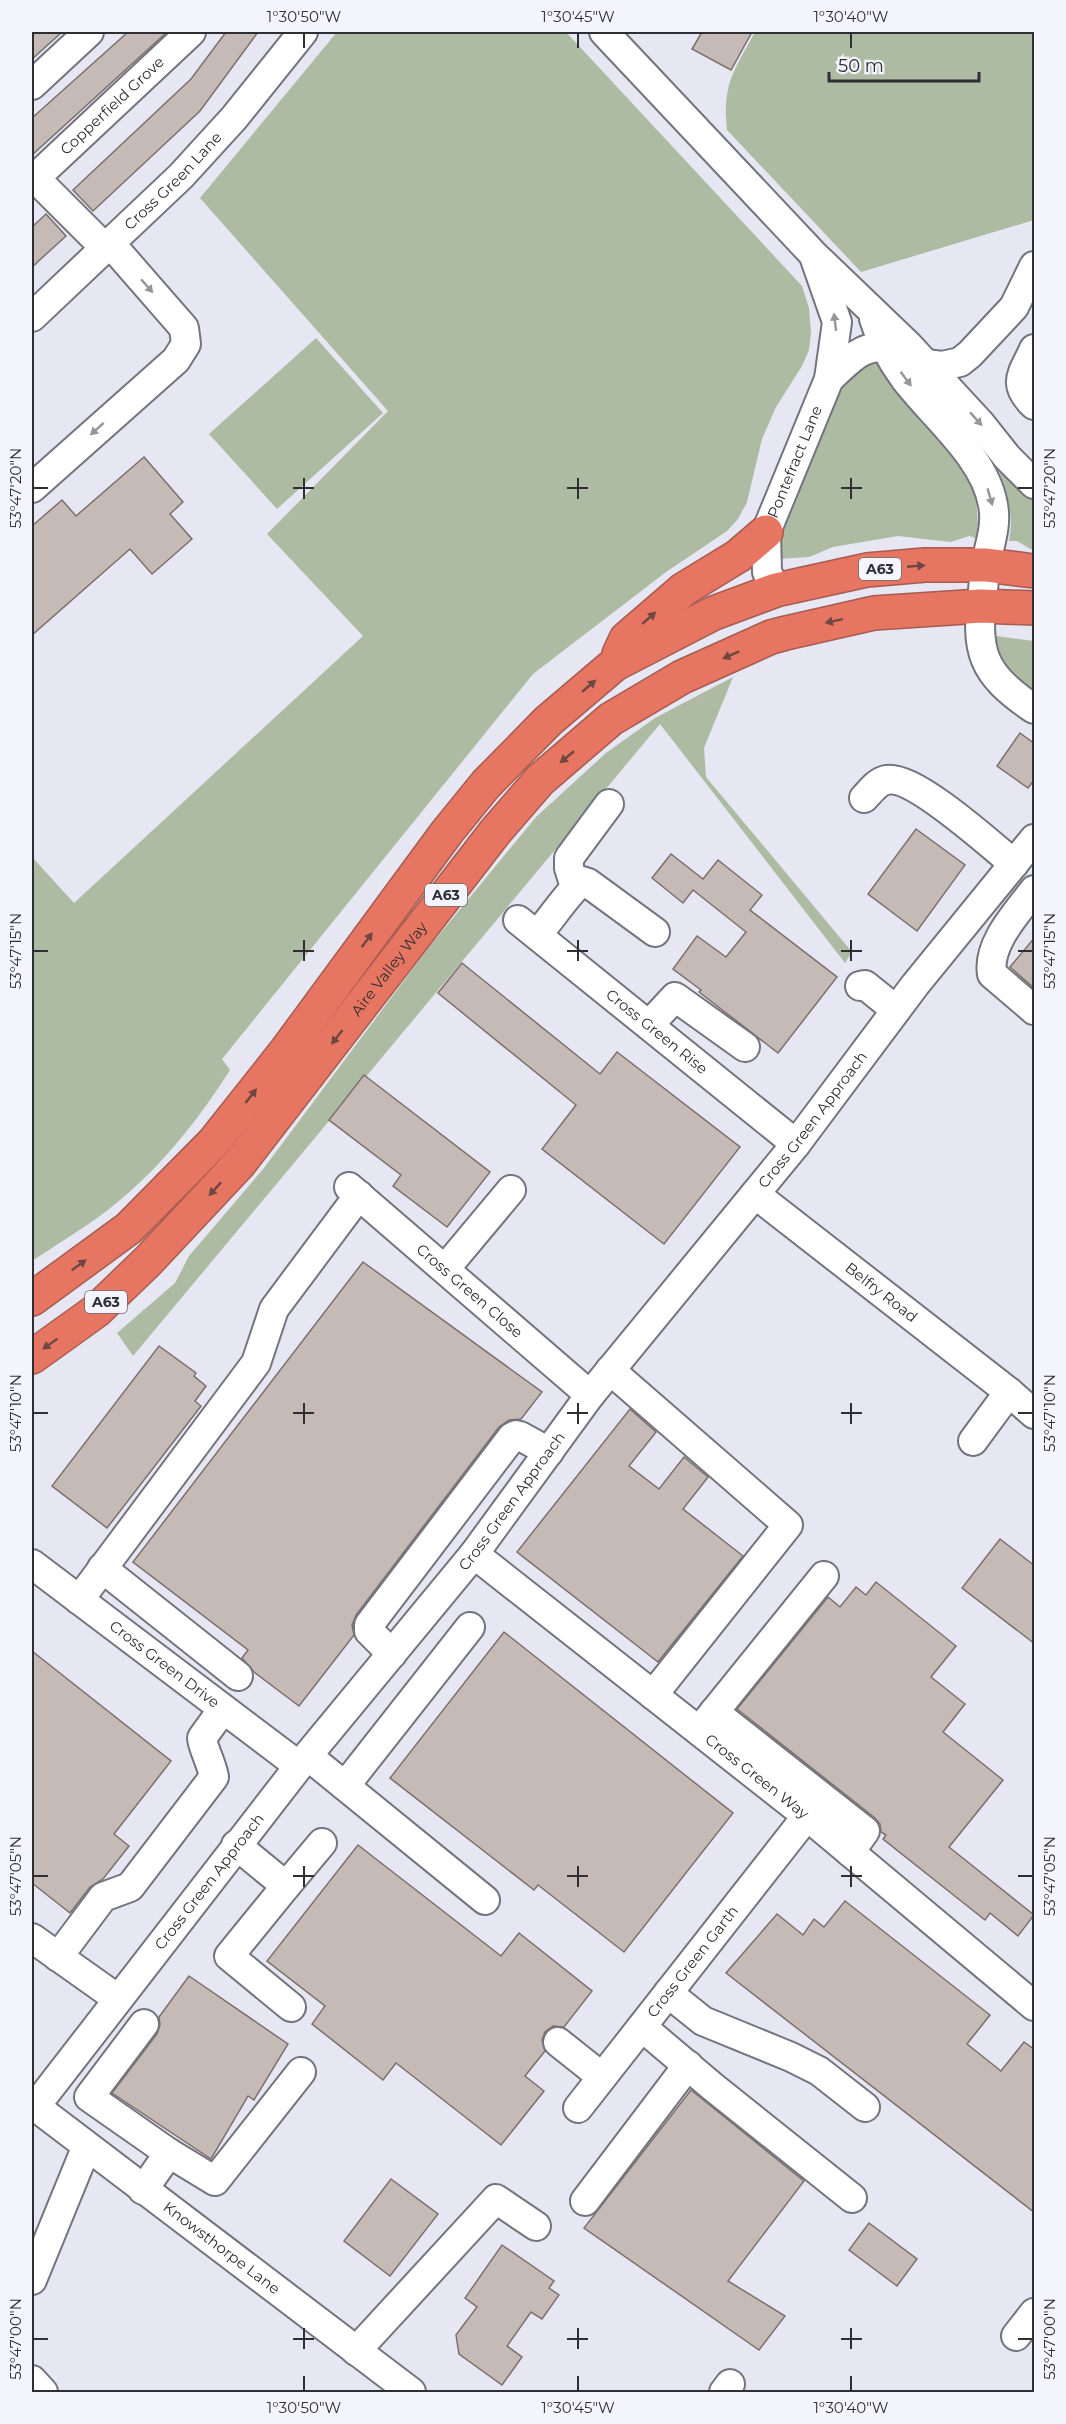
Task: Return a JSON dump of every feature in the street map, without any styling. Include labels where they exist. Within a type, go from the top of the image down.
[{"type":"highway","name":"A63","points":[[615,664],[626,639],[684,589],[738,556],[766,532]]},
{"type":"highway","name":"A63","points":[[975,591],[1035,571]]},
{"type":"highway","name":"A63","points":[[32,1299],[129,1228],[214,1142],[286,1051],[447,832],[480,792],[548,722],[615,664],[714,613],[776,590],[797,601],[820,601],[897,590],[1025,593],[1035,599]]},
{"type":"highway","name":"A63","points":[[975,591],[1035,608]]},
{"type":"highway","name":"Aire Valley Way","points":[[32,1357],[96,1311],[147,1262],[239,1164],[495,832],[540,780],[621,713],[682,677],[771,637],[975,591]]},
{"type":"street","points":[[32,85],[90,32]]},
{"type":"street","name":"Copperfield Grove","points":[[33,178],[191,32]]},
{"type":"street","name":"Cross Green Lane","points":[[32,317],[181,176],[234,118],[303,32]]},
{"type":"street","name":"Pontefract Lane","points":[[604,32],[814,255],[870,309],[906,352],[956,398],[1007,457],[1035,484]]},
{"type":"street","points":[[32,488],[176,360],[186,344],[183,328],[106,245],[33,178]]},
{"type":"street","name":"Pontefract Lane","points":[[776,590],[767,572],[766,532],[829,380],[837,322],[814,255]]},
{"type":"street","points":[[829,380],[859,351],[906,352],[942,366],[960,362],[1024,312],[1035,266]]},
{"type":"street","points":[[1035,349],[1020,380],[1022,394],[1035,405]]},
{"type":"street","points":[[906,352],[906,380],[963,446],[985,478],[993,504],[994,531],[975,591],[980,640],[992,671],[1004,685],[1035,709]]},
{"type":"street","points":[[956,398],[962,372],[970,354]]},
{"type":"street","points":[[864,798],[877,784],[885,780],[894,780],[919,790],[952,813],[1014,864]]},
{"type":"street","points":[[609,804],[569,858],[569,868],[575,887],[582,881],[588,883],[655,932]]},
{"type":"street","name":"Cross Green Approach","points":[[33,2106],[236,1845],[474,1554],[590,1395],[796,1144],[896,1010],[1035,839]]},
{"type":"street","name":"Cross Green Rise","points":[[575,887],[556,913],[528,927],[796,1144]]},
{"type":"street","points":[[1035,890],[1002,936],[990,962],[992,974],[1035,1010]]},
{"type":"street","points":[[860,986],[866,985],[896,1010]]},
{"type":"street","points":[[649,1025],[675,997],[745,1047]]},
{"type":"street","points":[[445,1269],[512,1190]]},
{"type":"street","name":"Cross Green Close","points":[[102,1568],[256,1363],[274,1309],[354,1191],[590,1395]]},
{"type":"street","name":"Belfry Road","points":[[755,1194],[1035,1414]]},
{"type":"street","points":[[610,1370],[788,1525],[653,1695]]},
{"type":"street","points":[[973,1441],[1009,1392]]},
{"type":"street","points":[[392,1654],[369,1631],[369,1625],[512,1437],[516,1434],[549,1452]]},
{"type":"street","name":"Cross Green Way","points":[[474,1554],[653,1695],[707,1721],[807,1816],[1035,2006]]},
{"type":"street","name":"Cross Green Drive","points":[[32,1564],[223,1709],[345,1785],[485,1900]]},
{"type":"street","points":[[79,1600],[102,1568],[238,1676]]},
{"type":"street","points":[[824,1576],[707,1721],[865,1831],[850,1852]]},
{"type":"street","points":[[345,1785],[470,1627]]},
{"type":"street","points":[[58,1957],[104,1897],[130,1887],[214,1777],[213,1765],[202,1743],[202,1738],[223,1709]]},
{"type":"street","name":"Cross Green Garth","points":[[578,2108],[807,1816]]},
{"type":"street","points":[[291,2007],[229,1956],[322,1843]]},
{"type":"street","points":[[236,1845],[286,1886]]},
{"type":"street","points":[[32,1938],[118,1999]]},
{"type":"street","points":[[668,1993],[703,2021],[819,2071],[865,2107]]},
{"type":"street","points":[[144,2024],[89,2097],[169,2153],[215,2181],[301,2072]]},
{"type":"street","points":[[642,2027],[852,2198]]},
{"type":"street","points":[[558,2042],[602,2077]]},
{"type":"street","points":[[585,2201],[688,2065]]},
{"type":"street","name":"Knowsthorpe Lane","points":[[33,2106],[411,2392]]},
{"type":"street","points":[[32,2280],[87,2148]]},
{"type":"street","points":[[143,2190],[169,2153]]},
{"type":"street","points":[[356,2351],[495,2199],[536,2226]]},
{"type":"street","points":[[1016,2336],[1035,2313]]},
{"type":"street","points":[[32,2380],[43,2392]]},
{"type":"green space","points":[[337,32],[566,32],[802,286],[809,308],[811,332],[809,350],[802,366],[776,407],[762,439],[747,502],[738,519],[727,531],[666,572],[533,674],[222,1059],[230,1070],[176,1145],[144,1179],[109,1209],[32,1261],[32,857],[74,903],[363,636],[267,534],[388,411],[200,198]]},
{"type":"green space","points":[[755,32],[1034,32],[1034,220],[861,272],[727,130],[726,101],[731,78]]},
{"type":"green space","points":[[316,338],[383,413],[277,509],[209,434]]},
{"type":"green space","points":[[878,359],[959,458],[976,497],[979,539],[969,536],[951,542],[898,536],[833,547],[809,557],[777,559],[779,528],[846,375]]},
{"type":"green space","points":[[1002,469],[1034,501],[1034,551],[1017,541],[1009,541],[1010,514],[999,471]]},
{"type":"green space","points":[[996,636],[1034,641],[1034,690],[1020,679],[1004,661]]},
{"type":"green space","points":[[733,677],[704,748],[706,777],[852,952],[845,963],[660,724],[133,1356],[117,1333],[175,1283],[189,1256],[264,1168],[429,947],[536,817],[606,753],[655,718]]},
{"type":"building","points":[[32,32],[62,32],[32,59]]},
{"type":"building","points":[[128,32],[167,32],[32,155],[32,118]]},
{"type":"building","points":[[226,32],[258,32],[200,111],[93,211],[73,190],[191,79]]},
{"type":"building","points":[[702,32],[752,32],[731,70],[692,49]]},
{"type":"building","points":[[46,214],[66,236],[32,267],[32,227]]},
{"type":"building","points":[[144,457],[183,502],[170,514],[192,539],[152,574],[130,549],[32,635],[32,526],[62,500],[76,516]]},
{"type":"building","points":[[1020,733],[1035,744],[1035,779],[1028,788],[997,766]]},
{"type":"building","points":[[916,829],[965,865],[917,931],[868,894]]},
{"type":"building","points":[[671,854],[703,879],[718,860],[762,895],[750,910],[837,977],[778,1053],[673,969],[697,936],[726,957],[746,932],[693,890],[683,903],[652,878]]},
{"type":"building","points":[[1035,937],[1035,989],[1010,967]]},
{"type":"building","points":[[462,963],[600,1074],[617,1052],[740,1147],[664,1244],[542,1149],[576,1105],[438,993]]},
{"type":"building","points":[[364,1075],[490,1172],[447,1227],[393,1186],[401,1175],[329,1120]]},
{"type":"building","points":[[363,1262],[542,1392],[521,1419],[509,1420],[499,1427],[356,1615],[352,1625],[354,1635],[299,1706],[254,1672],[242,1658],[248,1650],[133,1562]]},
{"type":"building","points":[[159,1346],[196,1373],[194,1376],[206,1386],[195,1401],[201,1406],[107,1528],[52,1486]]},
{"type":"building","points":[[630,1409],[656,1432],[629,1466],[659,1489],[684,1457],[708,1477],[683,1509],[743,1556],[658,1662],[517,1552]]},
{"type":"building","points":[[1000,1539],[1035,1566],[1035,1644],[962,1588]]},
{"type":"building","points":[[876,1582],[956,1646],[931,1677],[965,1704],[943,1732],[1003,1780],[949,1847],[1034,1915],[1018,1936],[990,1913],[985,1920],[883,1839],[886,1835],[881,1832],[880,1824],[875,1818],[737,1709],[828,1597],[840,1607],[856,1587],[866,1595]]},
{"type":"building","points":[[504,1632],[733,1813],[624,1952],[538,1885],[534,1890],[390,1778]]},
{"type":"building","points":[[32,1651],[171,1761],[114,1834],[129,1846],[103,1879],[90,1887],[70,1913],[32,1883]]},
{"type":"building","points":[[358,1845],[501,1956],[519,1933],[592,1991],[564,2027],[553,2026],[545,2032],[542,2040],[545,2051],[525,2076],[544,2091],[501,2145],[396,2063],[383,2080],[312,2024],[325,2006],[267,1961]]},
{"type":"building","points":[[845,1901],[990,2015],[967,2044],[1001,2071],[1024,2042],[1035,2050],[1035,2213],[726,1973],[777,1914],[803,1935],[814,1919],[824,1927]]},
{"type":"building","points":[[189,1976],[288,2044],[254,2100],[248,2096],[211,2159],[112,2093],[157,2034],[160,2025],[159,2017]]},
{"type":"building","points":[[691,2090],[804,2181],[728,2281],[785,2316],[759,2350],[584,2228]]},
{"type":"building","points":[[391,2179],[438,2214],[390,2276],[344,2241]]},
{"type":"building","points":[[869,2223],[917,2259],[897,2286],[849,2250]]},
{"type":"building","points":[[502,2245],[554,2281],[549,2288],[559,2295],[542,2319],[531,2312],[507,2346],[522,2357],[502,2385],[459,2354],[456,2335],[477,2307],[465,2298]]}]
